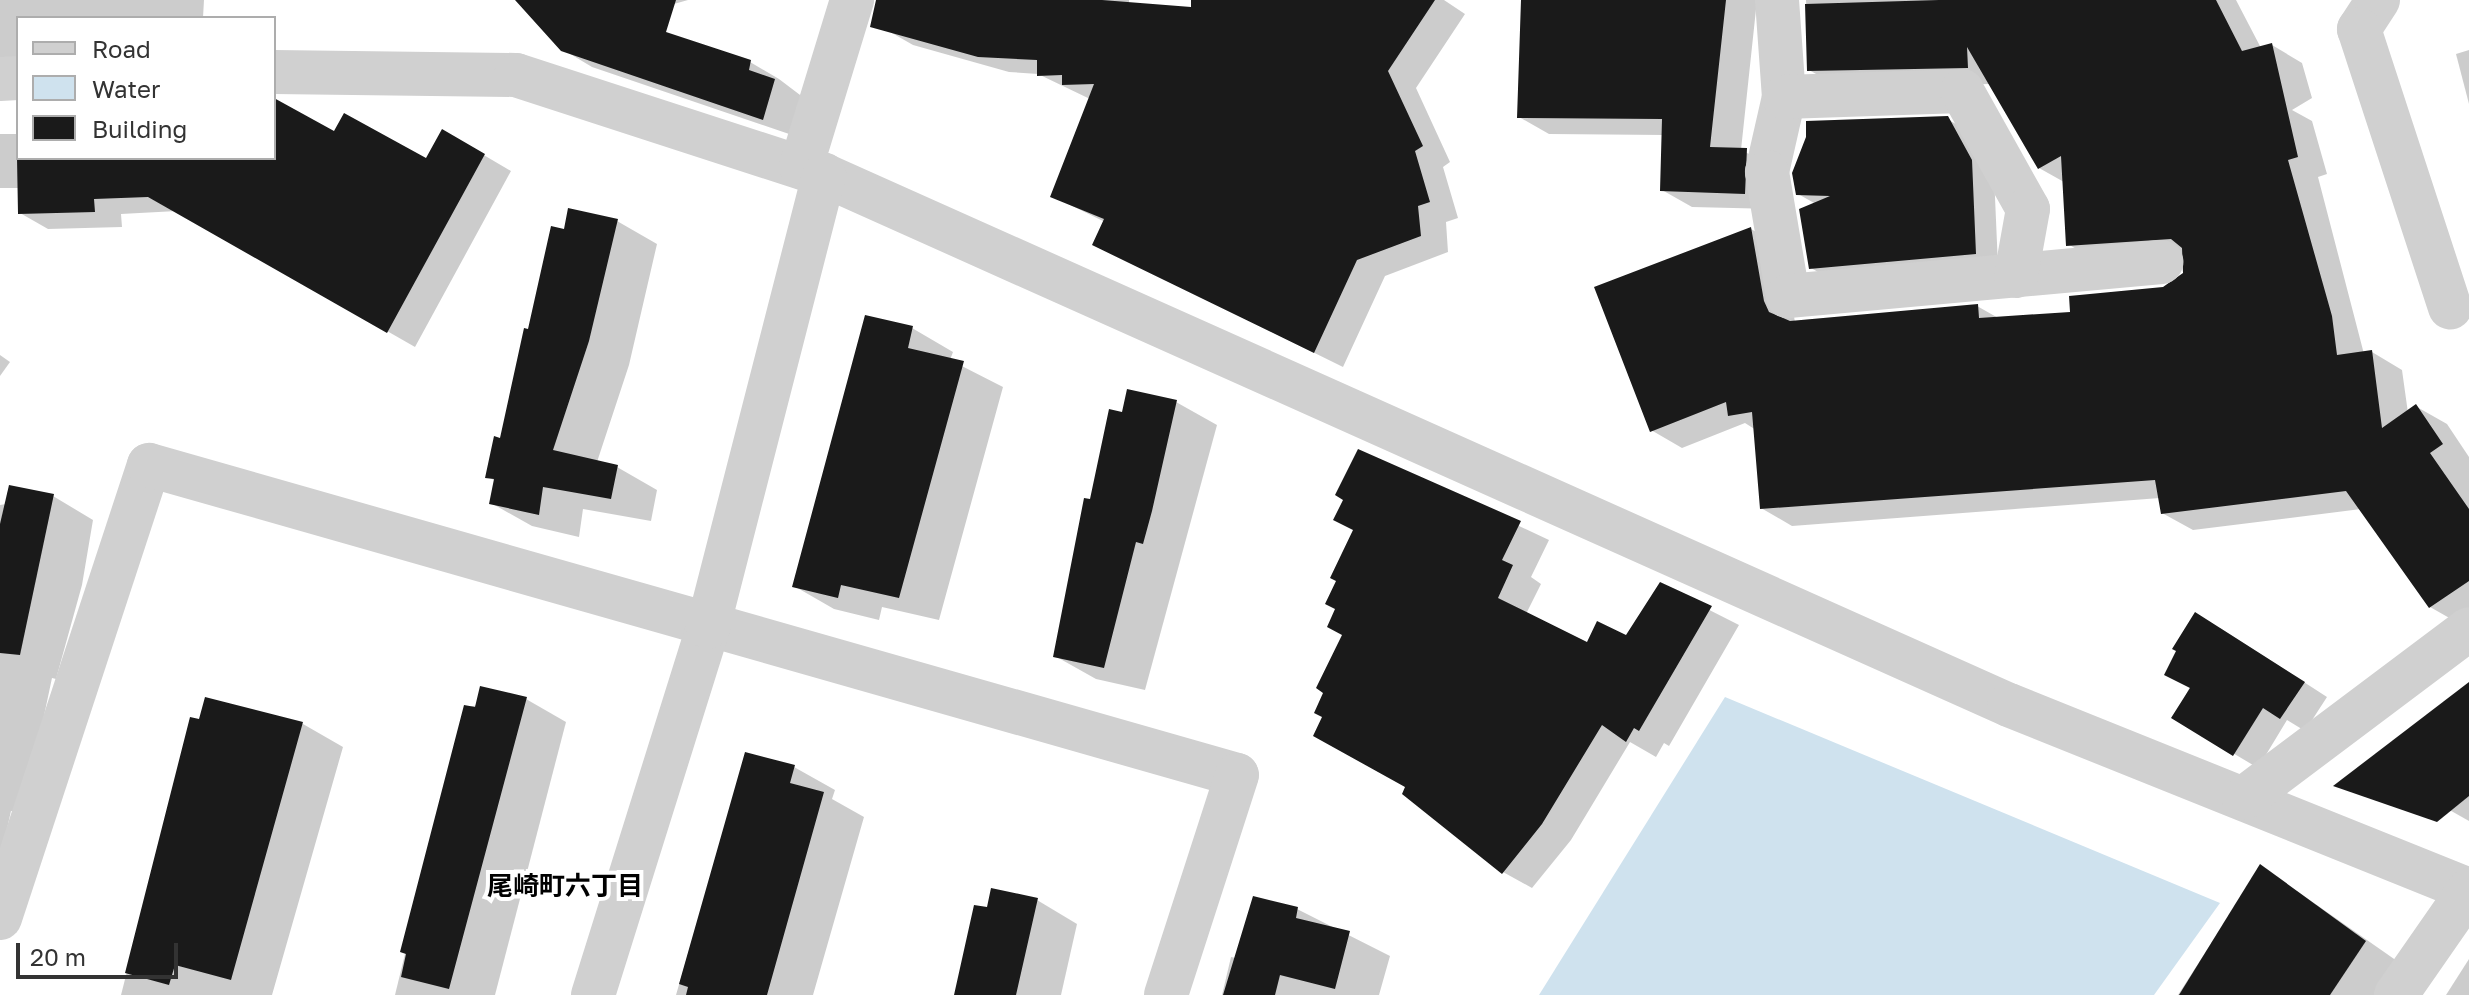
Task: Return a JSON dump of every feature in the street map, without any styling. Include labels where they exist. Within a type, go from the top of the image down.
[{"type":"street","points":[[593,995],[708,627],[852,0]]},
{"type":"street","points":[[1777,0],[1784,97],[1767,172],[1788,296],[2161,262]]},
{"type":"street","points":[[2378,0],[2359,29],[2450,308]]},
{"type":"street","points":[[276,72],[516,75],[812,171],[2009,705],[2469,890],[2396,995]]},
{"type":"street","points":[[1784,97],[1962,91],[2028,209],[2016,276]]},
{"type":"street","points":[[0,918],[149,465],[708,627],[1237,775],[1166,995]]},
{"type":"street","points":[[2244,798],[2469,629]]},
{"type":"water","points":[[1725,697],[2220,903],[2154,995],[1539,995]]},
{"type":"building","points":[[515,0],[676,0],[666,32],[751,60],[749,70],[775,79],[763,120],[561,51]]},
{"type":"building","points":[[876,0],[1102,0],[1191,7],[1191,0],[1435,0],[1388,71],[1423,146],[1415,151],[1430,202],[1418,206],[1421,236],[1357,260],[1314,353],[1092,245],[1104,219],[1050,197],[1094,84],[1062,85],[1062,75],[1037,76],[1037,60],[978,57],[870,27]]},
{"type":"building","points":[[1521,0],[1726,0],[1710,147],[1747,148],[1745,194],[1660,191],[1662,119],[1517,118]]},
{"type":"building","points":[[1939,0],[2216,0],[2242,51],[2272,43],[2298,157],[2288,160],[2332,316],[2337,355],[2372,350],[2382,428],[2416,404],[2443,444],[2430,453],[2469,509],[2469,581],[2429,608],[2346,491],[2161,514],[2155,480],[1760,509],[1752,412],[1728,416],[1726,402],[1650,432],[1594,287],[1751,227],[1764,301],[1769,312],[1790,321],[1978,304],[1979,318],[2070,312],[2069,296],[2163,287],[2183,273],[2182,248],[2171,239],[2066,246],[2061,156],[2038,169],[1967,47],[1968,68],[1807,71],[1805,4]]},
{"type":"building","points":[[276,99],[334,131],[344,113],[426,158],[442,129],[485,154],[387,333],[148,197],[94,199],[95,212],[18,214],[17,160],[276,160]]},
{"type":"building","points":[[1948,116],[1972,160],[1976,254],[1809,269],[1799,209],[1830,196],[1796,195],[1792,173],[1806,137],[1806,121]]},
{"type":"building","points":[[568,208],[618,219],[589,341],[553,450],[618,465],[611,499],[543,487],[539,515],[489,504],[494,479],[485,478],[494,436],[500,438],[551,226],[564,229]]},
{"type":"building","points":[[865,315],[913,326],[908,348],[964,361],[899,598],[841,585],[838,598],[792,587]]},
{"type":"building","points":[[1127,389],[1177,400],[1152,511],[1143,544],[1136,542],[1104,668],[1053,657],[1084,498],[1090,499],[1109,409],[1122,412]]},
{"type":"building","points":[[1358,449],[1521,521],[1502,560],[1513,565],[1498,598],[1587,642],[1597,621],[1626,635],[1660,582],[1712,606],[1639,731],[1634,728],[1626,742],[1602,725],[1542,824],[1502,874],[1402,794],[1405,787],[1313,736],[1322,717],[1314,713],[1323,693],[1316,688],[1342,635],[1327,627],[1335,609],[1325,604],[1336,581],[1330,578],[1353,530],[1333,520],[1343,500],[1335,495]]},
{"type":"building","points":[[9,485],[54,494],[20,655],[0,653],[0,524]]},
{"type":"building","points":[[2195,612],[2305,682],[2280,719],[2263,708],[2233,756],[2171,718],[2190,688],[2164,675],[2176,651],[2172,649]]},
{"type":"building","points":[[2469,682],[2469,796],[2437,822],[2333,786]]},
{"type":"building","points":[[480,686],[527,697],[449,989],[401,977],[406,954],[400,952],[464,705],[475,707]]},
{"type":"building","points":[[205,697],[303,722],[231,980],[175,965],[169,985],[125,973],[190,717],[199,719]]},
{"type":"building","points":[[745,752],[795,765],[790,783],[824,792],[767,995],[686,995],[688,987],[679,984]]},
{"type":"building","points":[[2260,864],[2366,941],[2330,995],[2179,995]]},
{"type":"building","points":[[991,888],[1038,898],[1016,995],[954,995],[974,905],[987,907]]},
{"type":"building","points":[[1253,896],[1298,907],[1296,918],[1350,931],[1335,989],[1280,975],[1275,995],[1223,995]]},
{"type":"district","name":"尾崎町六丁目","points":[[565,886]]}]
